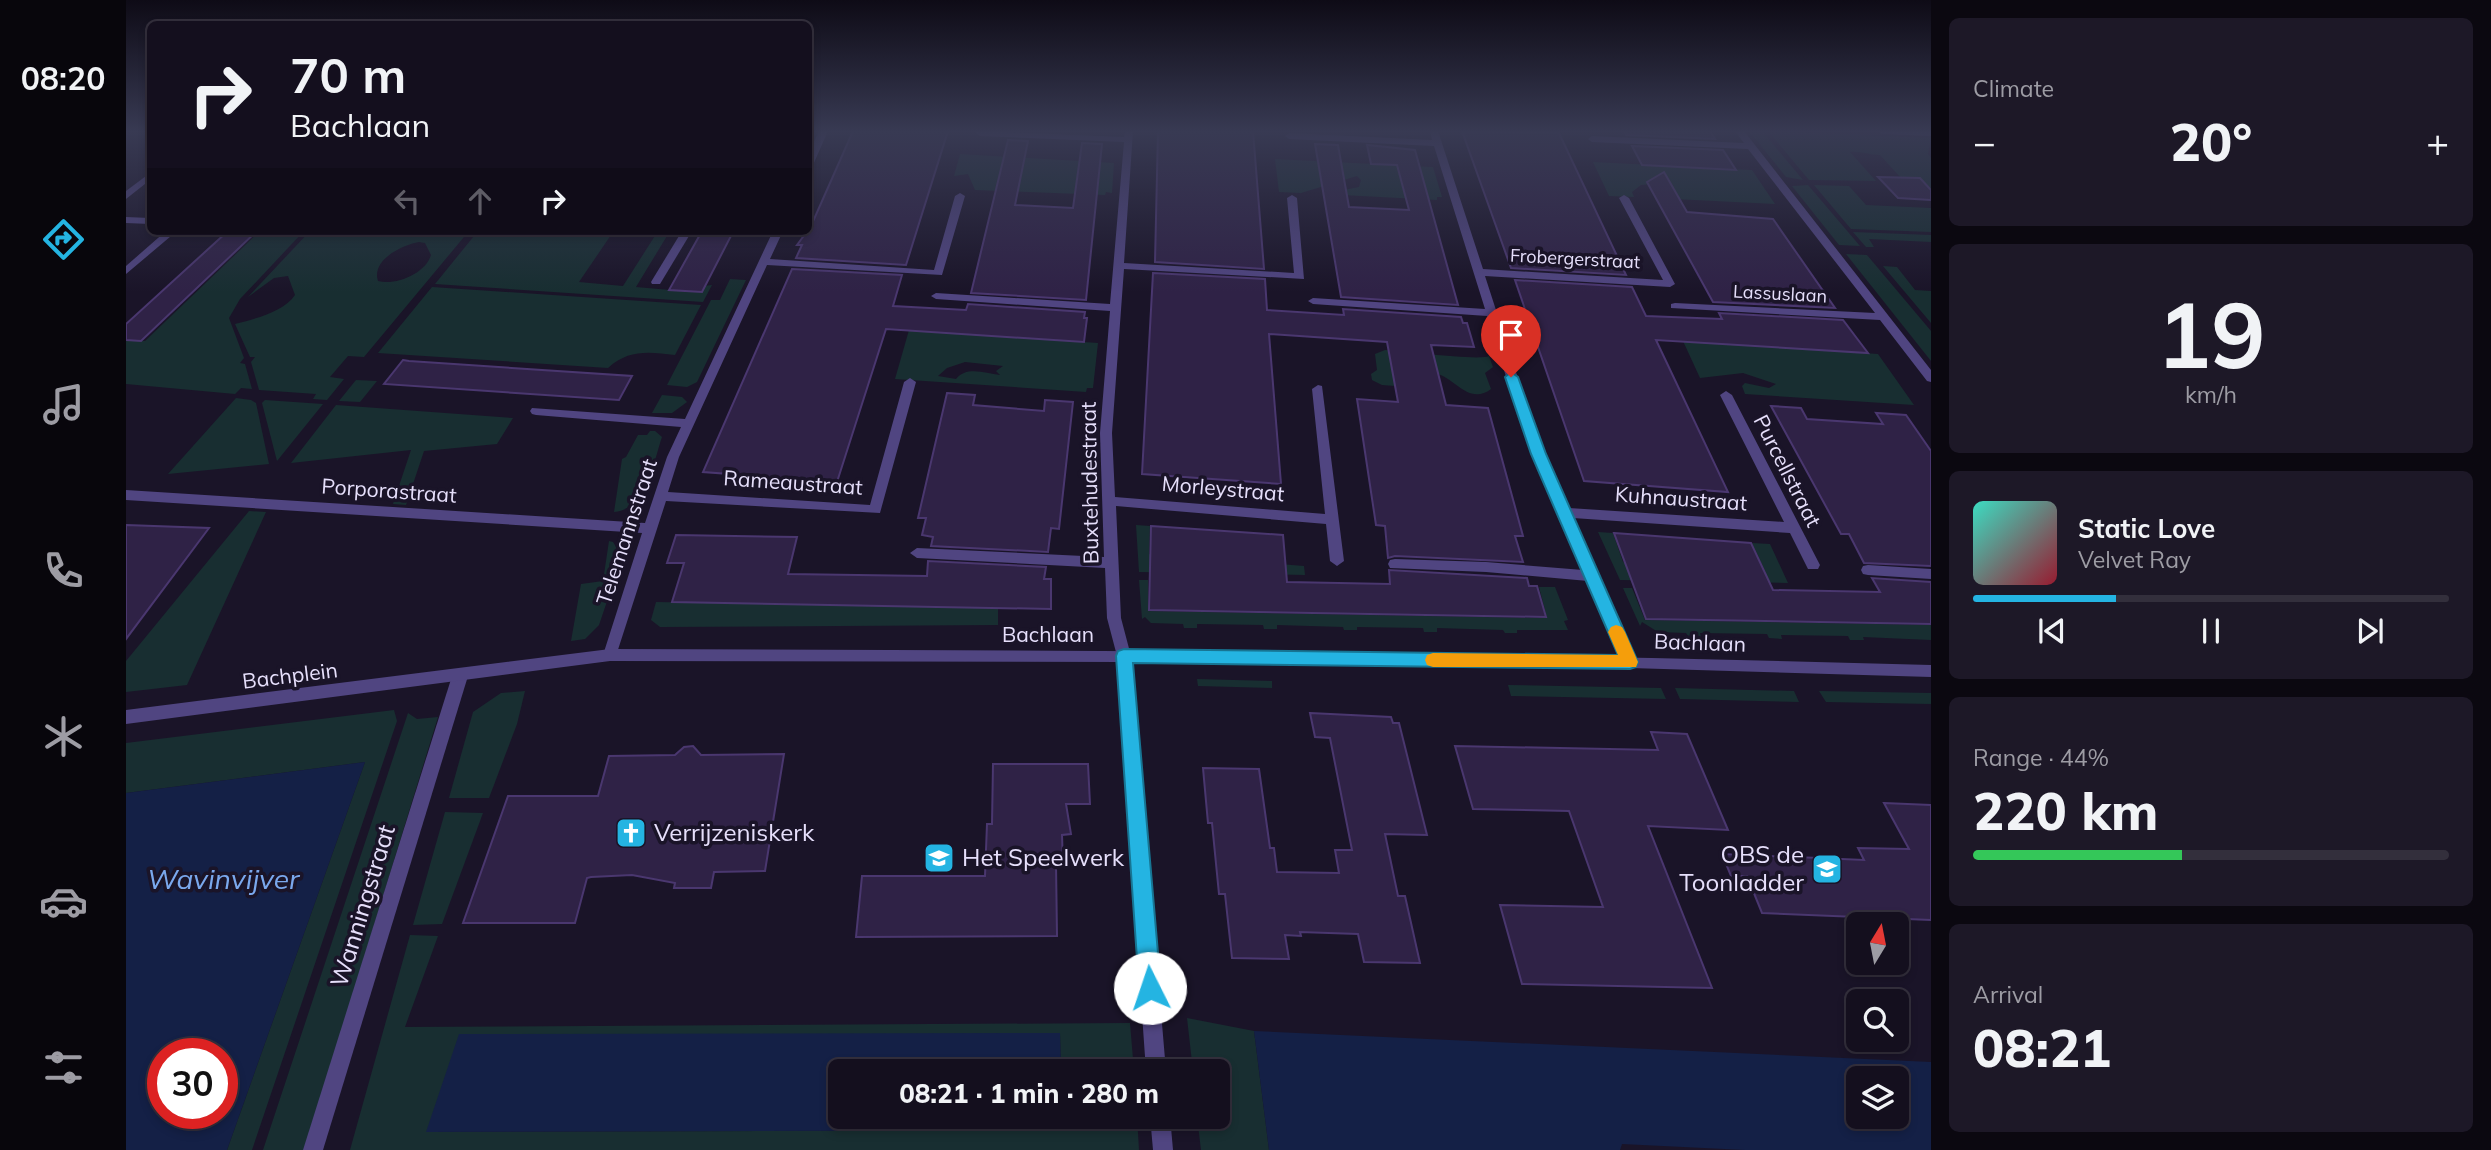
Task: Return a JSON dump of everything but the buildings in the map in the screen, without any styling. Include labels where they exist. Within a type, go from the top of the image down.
[{"type":"street","points":[[126,196],[140,185]]},
{"type":"street","name":"Buxtehudestraat","points":[[1125,185],[1106,433],[1108,501],[1114,618],[1124,656],[1155,1059]]},
{"type":"street","points":[[1450,185],[1531,435],[1630,662]]},
{"type":"street","name":"Lassuslaan","points":[[1780,185],[1931,378]]},
{"type":"street","points":[[763,262],[938,273],[960,196]]},
{"type":"street","points":[[1119,267],[1300,277],[1292,198]]},
{"type":"street","name":"Frobergerstraat","points":[[1478,272],[1670,284],[1624,198]]},
{"type":"street","points":[[126,220],[147,221]]},
{"type":"street","points":[[126,271],[167,235]]},
{"type":"street","points":[[656,282],[685,235]]},
{"type":"street","name":"Telemannstraat","points":[[610,655],[649,528],[687,423],[776,235]]},
{"type":"street","points":[[936,296],[1115,308]]},
{"type":"street","points":[[1313,301],[1491,313]]},
{"type":"street","name":"Lassuslaan","points":[[1675,306],[1884,317]]},
{"type":"street","name":"Rameaustraat","points":[[660,496],[875,510],[910,382]]},
{"type":"street","points":[[1318,389],[1337,561]]},
{"type":"street","name":"Purcellstraat","points":[[1726,395],[1814,565]]},
{"type":"street","points":[[536,411],[687,423]]},
{"type":"street","name":"Porporastraat","points":[[126,495],[649,528]]},
{"type":"street","name":"Morleystraat","points":[[1108,501],[1333,520]]},
{"type":"street","name":"Kuhnaustraat","points":[[1563,512],[1795,528]]},
{"type":"street","points":[[917,553],[1112,564]]},
{"type":"street","points":[[1395,564],[1486,567],[1591,576]]},
{"type":"street","points":[[1868,570],[1931,574]]},
{"type":"street","name":"Bachlaan","points":[[460,676],[610,655],[1124,656],[1630,662],[1931,671]]},
{"type":"street","name":"Bachplein","points":[[126,718],[460,676]]},
{"type":"street","name":"Wanningstraat","points":[[313,1150],[460,676]]},
{"type":"street","points":[[1161,1129],[1163,1150]]},
{"type":"green space","points":[[973,185],[1113,185],[1112,193],[1106,192],[1105,195],[975,190]]},
{"type":"green space","points":[[1278,185],[1328,185],[1301,193],[1279,192]]},
{"type":"green space","points":[[1360,185],[1438,185],[1442,197],[1437,197],[1437,200],[1323,194]]},
{"type":"green space","points":[[1604,185],[1645,185],[1632,192],[1634,197],[1609,196]]},
{"type":"green space","points":[[1655,185],[1762,185],[1775,204],[1674,199]]},
{"type":"green space","points":[[1808,185],[1860,246],[1839,245],[1792,186]]},
{"type":"green space","points":[[1814,185],[1849,186],[1866,205],[1931,208],[1931,232],[1851,229]]},
{"type":"green space","points":[[1918,185],[1931,185],[1931,190]]},
{"type":"green space","points":[[1853,232],[1931,235],[1931,242],[1869,239],[1874,247],[1866,247]]},
{"type":"green space","points":[[256,235],[300,235],[240,299],[229,318],[244,358],[240,363],[245,364],[252,389],[241,388],[235,394],[126,384],[126,340],[145,341]]},
{"type":"green space","points":[[306,235],[466,235],[364,357],[348,356],[330,377],[344,379],[327,400],[313,399],[316,394],[259,390],[251,362],[255,357],[250,357],[235,324],[276,310],[290,301],[295,295],[288,276],[274,278],[248,297]],"holes":[[[419,242],[425,243],[431,255],[423,267],[409,277],[393,282],[378,281],[379,266],[397,250]]]},
{"type":"green space","points":[[475,235],[611,235],[579,282],[623,286],[655,235],[668,235],[636,287],[670,290],[712,285],[703,302],[435,284]]},
{"type":"green space","points":[[1846,254],[1867,255],[1931,331],[1931,361]]},
{"type":"green space","points":[[1883,266],[1897,267],[1915,290],[1931,291],[1931,323]]},
{"type":"green space","points":[[730,279],[746,280],[697,382],[687,387],[667,385],[711,300],[720,300]]},
{"type":"green space","points":[[432,287],[701,305],[675,355],[640,353],[624,358],[608,368],[378,353]]},
{"type":"green space","points":[[909,330],[1098,343],[1093,388],[1087,388],[1086,392],[895,379]],"holes":[[[965,362],[1003,366],[996,371],[1000,375],[976,371],[965,373],[956,379],[938,376],[947,368]]]},
{"type":"green space","points":[[1683,341],[1878,354],[1914,405],[1745,394],[1742,386],[1745,383],[1769,388],[1776,384],[1743,373],[1700,378]]},
{"type":"green space","points":[[1385,350],[1456,357],[1489,356],[1493,367],[1485,373],[1491,389],[1483,393],[1469,393],[1443,376],[1393,371],[1395,386],[1382,385],[1372,380],[1371,374],[1377,370],[1375,354]]},
{"type":"green space","points":[[356,380],[377,381],[360,402],[339,401]]},
{"type":"green space","points":[[662,395],[682,397],[687,402],[672,413],[652,413]]},
{"type":"green space","points":[[236,398],[256,403],[269,464],[168,474]]},
{"type":"green space","points":[[265,400],[323,404],[277,461],[262,403]]},
{"type":"green space","points":[[336,405],[513,418],[497,444],[424,451],[406,505],[393,504],[411,450],[291,463]]},
{"type":"green space","points":[[650,431],[655,431],[662,437],[647,483],[634,503],[614,512],[622,459],[626,457],[638,435],[647,435]]},
{"type":"green space","points":[[249,511],[266,512],[187,685],[126,692],[126,661]]},
{"type":"green space","points":[[1136,525],[1150,526],[1149,554],[1304,566],[1305,575],[1139,572]]},
{"type":"green space","points":[[1598,532],[1613,533],[1623,562],[1766,573],[1752,543],[1770,544],[1788,583],[1620,580]]},
{"type":"green space","points":[[609,541],[613,542],[622,557],[599,625],[585,639],[571,641],[581,584],[603,581]]},
{"type":"green space","points":[[1139,580],[1148,580],[1148,611],[1547,618],[1539,587],[1555,587],[1568,620],[1564,621],[1568,630],[1517,630],[1517,633],[1505,633],[1503,630],[1437,628],[1437,632],[1424,632],[1423,628],[1357,627],[1357,630],[1344,630],[1343,627],[1277,625],[1277,629],[1264,629],[1263,625],[1197,624],[1197,628],[1184,628],[1183,624],[1151,623],[1145,617],[1142,619]]},
{"type":"green space","points":[[1623,588],[1632,588],[1645,620],[1931,625],[1931,640],[1863,637],[1864,640],[1850,640],[1848,636],[1781,635],[1782,639],[1769,638],[1767,634],[1700,633],[1701,637],[1688,636],[1686,633],[1658,632],[1642,622],[1640,626]]},
{"type":"green space","points":[[656,602],[998,608],[998,625],[660,627],[651,620]]},
{"type":"green space","points":[[1197,679],[1272,681],[1272,688],[1198,686]]},
{"type":"green space","points":[[1508,685],[1661,688],[1666,699],[1511,696]]},
{"type":"green space","points":[[1675,688],[1794,691],[1799,702],[1680,699]]},
{"type":"green space","points":[[525,691],[517,724],[489,798],[449,798],[473,712],[501,693]]},
{"type":"green space","points":[[1819,691],[1931,693],[1931,704],[1826,702]]},
{"type":"green space","points":[[394,710],[397,721],[252,1150],[227,1150],[234,1129],[238,1129],[238,1119],[365,762],[126,793],[126,743]]},
{"type":"green space","points":[[408,713],[417,719],[438,717],[305,1150],[263,1150]]},
{"type":"green space","points":[[445,812],[483,813],[442,924],[413,925]]},
{"type":"green space","points":[[410,935],[438,936],[405,1027],[1130,1023],[1133,1059],[1061,1059],[1060,1034],[899,1059],[828,1059],[828,1070],[427,1132],[1138,1129],[1139,1150],[350,1150]]},
{"type":"green space","points":[[1187,1018],[1254,1031],[1269,1150],[1201,1150],[1198,1129],[1230,1129],[1230,1059],[1192,1059]]},
{"type":"water","name":"Wavinvijver","points":[[365,762],[238,1119],[238,1038],[147,1038],[147,1129],[234,1129],[227,1150],[126,1150],[126,793]]},
{"type":"water","points":[[1254,1031],[1931,1062],[1931,1150],[1745,1150],[1622,1144],[1620,1150],[1269,1150]]},
{"type":"water","points":[[1060,1033],[1061,1059],[828,1059],[828,1129],[1062,1130],[426,1132],[459,1034]]},
{"type":"slow traffic","points":[[1433,660],[1630,662],[1616,632]]},
{"type":"place","name":"Verrijzeniskerk","points":[[631,833]]},
{"type":"place","name":"Het Speelwerk","points":[[939,858]]},
{"type":"place","name":"OBS de Toonladder","points":[[1827,869]]},
{"type":"route","points":[[1150,988],[1124,656],[1630,662],[1531,435],[1511,377]]}]
